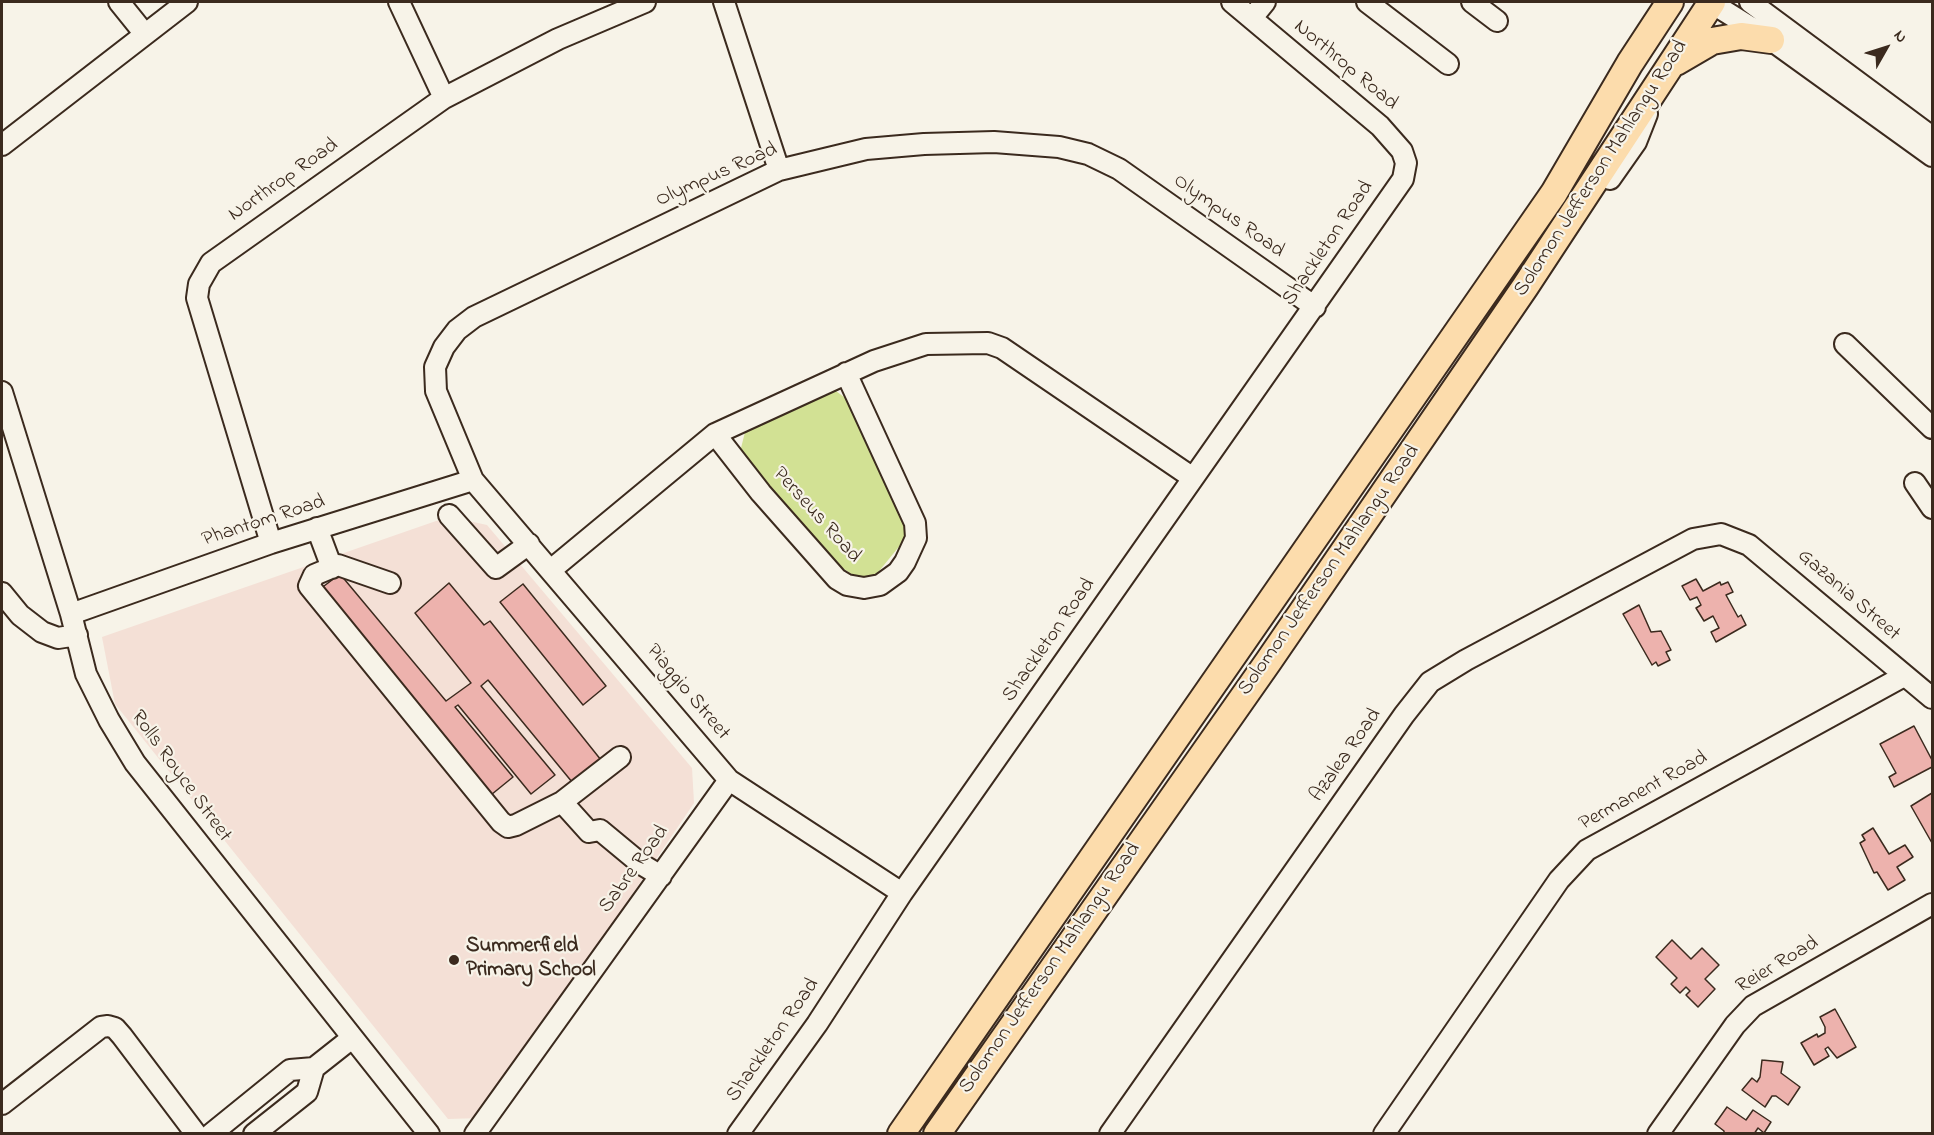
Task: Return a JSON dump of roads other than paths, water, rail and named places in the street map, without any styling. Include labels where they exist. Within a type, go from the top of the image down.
[{"type":"main road","name":"Solomon Jefferson Mahlangu Road","points":[[901,1134],[1554,193],[1670,2]]},
{"type":"main road","name":"Solomon Jefferson Mahlangu Road","points":[[937,1134],[1268,662],[1543,260],[1711,2]]},
{"type":"main road","points":[[1664,75],[1683,56],[1712,41],[1741,36],[1771,40]]},
{"type":"street","points":[[119,2],[144,33]]},
{"type":"street","points":[[2,144],[187,2]]},
{"type":"street","points":[[399,2],[444,98]]},
{"type":"street","name":"Northrop Road","points":[[271,543],[197,298],[199,284],[211,263],[444,98],[558,39],[645,2]]},
{"type":"street","points":[[724,2],[779,171]]},
{"type":"street","name":"Northrop Road","points":[[1232,2],[1394,140],[1402,151],[1406,163],[1403,179]]},
{"type":"street","points":[[1252,18],[1264,2]]},
{"type":"street","points":[[1366,2],[1448,64]]},
{"type":"street","points":[[1472,2],[1497,21]]},
{"type":"street","points":[[1711,2],[1771,40],[1932,156]]},
{"type":"street","points":[[1750,2],[1932,137]]},
{"type":"street","points":[[1872,91],[1891,96],[1932,122]]},
{"type":"street","name":"Olympus Road","points":[[473,480],[436,391],[435,367],[444,347],[457,330],[474,317],[779,171],[866,149],[924,144],[994,142],[1059,147],[1088,154],[1119,169],[1315,307]]},
{"type":"street","name":"Shackleton Road","points":[[738,1134],[817,1024],[902,893],[1403,179]]},
{"type":"street","points":[[552,569],[715,434],[846,373],[926,344],[988,343],[1016,355],[1193,478]]},
{"type":"street","points":[[1845,344],[1932,428]]},
{"type":"street","name":"Perseus Road","points":[[715,434],[761,494],[837,579],[847,585],[864,588],[880,585],[898,572],[905,562],[916,538],[915,523],[846,373]]},
{"type":"street","name":"Rolls Royce Street","points":[[2,392],[6,422],[71,614],[86,674],[109,720],[135,763],[429,1134]]},
{"type":"street","name":"Phantom Road","points":[[71,614],[271,543],[473,480]]},
{"type":"street","name":"Piaggio Street","points":[[473,480],[552,569],[729,780],[902,893]]},
{"type":"street","points":[[1915,483],[1932,508]]},
{"type":"street","points":[[449,515],[496,568],[529,544]]},
{"type":"street","points":[[318,528],[332,568]]},
{"type":"street","name":"Azalea Road","points":[[1110,1134],[1404,715],[1430,682],[1466,660],[1693,539],[1714,534],[1730,536]]},
{"type":"street","name":"Gazania Street","points":[[1730,536],[1766,558],[1932,698]]},
{"type":"street","points":[[390,583],[344,566],[314,575],[309,586],[501,822],[508,827],[516,825],[562,802],[620,757]]},
{"type":"street","points":[[2,593],[20,615],[42,632],[58,638],[76,635]]},
{"type":"street","name":"Permanent Road","points":[[1384,1134],[1559,880],[1587,850],[1904,676]]},
{"type":"street","name":"Sabre Road","points":[[475,1134],[729,780]]},
{"type":"street","points":[[562,802],[589,832],[600,830],[641,864],[661,876]]},
{"type":"street","name":"Reier Road","points":[[1658,1134],[1735,1024],[1753,1006],[1932,904]]},
{"type":"street","points":[[2,1104],[101,1027],[108,1026],[115,1028],[122,1036],[196,1134]]},
{"type":"street","points":[[254,1134],[307,1092],[310,1072],[352,1038]]},
{"type":"street","points":[[211,1134],[290,1070],[310,1072]]},
{"type":"place","name":"Summerfield Primary School","points":[[454,960]]}]
